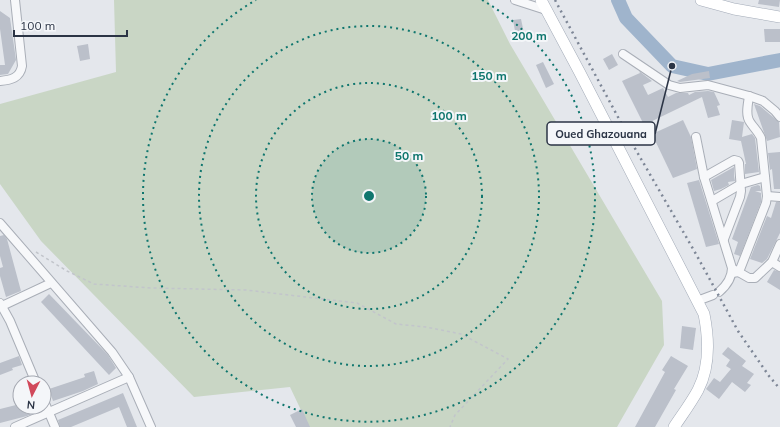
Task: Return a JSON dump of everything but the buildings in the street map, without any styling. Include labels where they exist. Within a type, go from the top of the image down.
[{"type":"main road","points":[[540,0],[704,314],[707,332],[705,371],[698,390],[674,427]]},
{"type":"main road","points":[[701,0],[734,9],[780,17]]},
{"type":"street","points":[[0,81],[11,80],[17,77],[21,72],[22,66],[15,0]]},
{"type":"street","points":[[515,0],[546,10]]},
{"type":"street","points":[[623,54],[675,88],[708,85],[750,96],[763,101],[780,117]]},
{"type":"street","points":[[697,301],[716,294],[724,287],[734,271],[765,208],[767,196],[759,132],[749,121],[748,117],[750,96]]},
{"type":"street","points":[[696,137],[704,177],[734,271],[749,278],[755,278],[772,262],[780,244]]},
{"type":"street","points":[[704,177],[734,160],[739,162],[741,184],[740,197],[724,239]]},
{"type":"street","points":[[712,201],[741,184],[765,177]]},
{"type":"street","points":[[767,196],[780,197]]},
{"type":"street","points":[[0,223],[112,352],[129,377],[151,427]]},
{"type":"street","points":[[772,262],[780,267]]},
{"type":"street","points":[[33,375],[10,321],[0,306],[51,283]]},
{"type":"street","points":[[52,411],[129,377]]},
{"type":"street","points":[[15,427],[42,415]]},
{"type":"street","points":[[50,415],[55,427]]},
{"type":"path","points":[[36,252],[66,271],[94,284],[151,288],[246,290],[357,303],[396,324],[426,327],[461,334],[508,359],[455,415],[450,427]]},
{"type":"green space","points":[[114,0],[488,0],[510,44],[662,301],[664,345],[617,427],[309,427],[290,387],[194,397],[41,241],[0,184],[0,104],[116,72]]},
{"type":"waterway","points":[[618,0],[626,18],[672,66],[708,74],[780,60]]},
{"type":"railway","points":[[555,0],[633,145],[696,254],[738,331],[769,376],[780,389]]},
{"type":"place","name":"Oued Ghazouana","points":[[672,66]]}]
